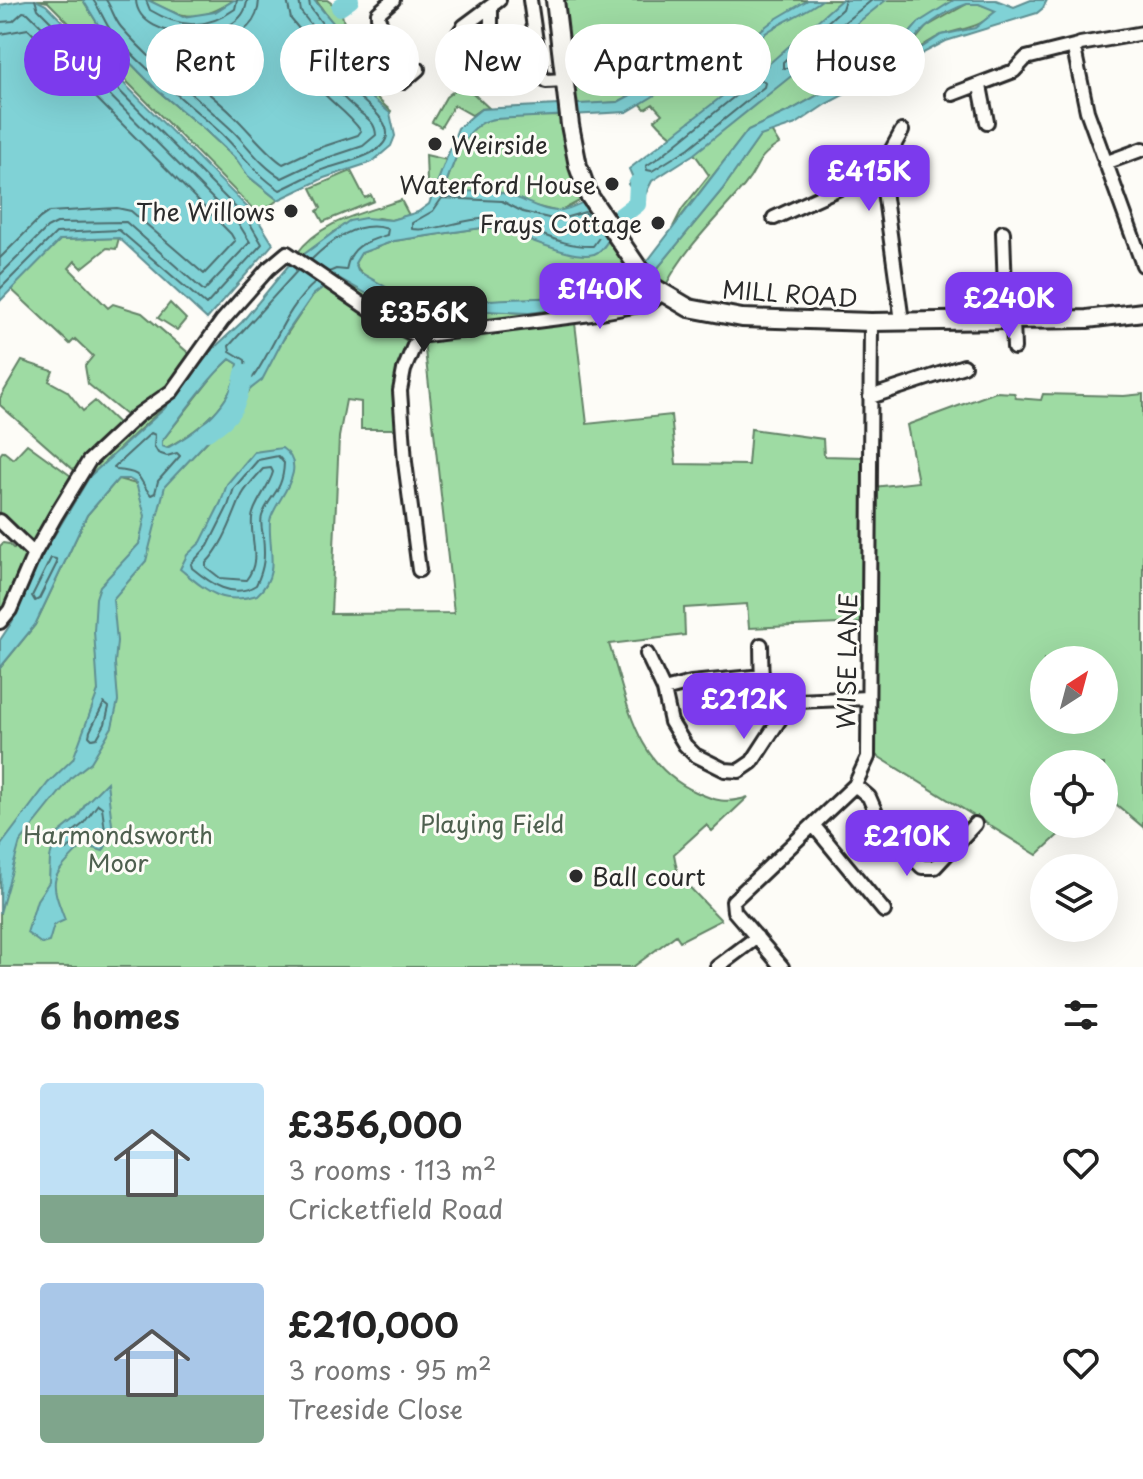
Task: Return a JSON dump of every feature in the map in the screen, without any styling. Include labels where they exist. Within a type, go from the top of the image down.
[{"type":"street","points":[[381,24],[378,13],[393,0]]},
{"type":"street","points":[[530,0],[541,76],[565,88]]},
{"type":"street","points":[[555,0],[565,80]]},
{"type":"street","points":[[953,94],[1014,71],[1026,58],[1143,33]]},
{"type":"street","points":[[1078,45],[1074,49],[1087,111],[1143,265]]},
{"type":"street","points":[[980,86],[987,122]]},
{"type":"street","points":[[0,622],[10,610],[34,554],[89,461],[138,415],[172,391],[222,321],[268,269],[287,253],[385,320],[418,336],[591,314],[650,303],[656,289],[591,200],[578,166],[567,96]]},
{"type":"street","points":[[774,218],[881,169],[902,131]]},
{"type":"street","points":[[1105,163],[1143,149]]},
{"type":"street","points":[[881,169],[902,321]]},
{"type":"street","points":[[1003,232],[1014,348]]},
{"type":"street","name":"MILL ROAD","points":[[656,289],[689,308],[732,317],[871,322],[1087,319],[1143,312]]},
{"type":"street","name":"WISE LANE","points":[[757,937],[734,911],[733,901],[855,785],[868,757],[871,322]]},
{"type":"street","points":[[418,336],[404,370],[400,391],[405,462],[419,570]]},
{"type":"street","points":[[870,397],[964,366]]},
{"type":"street","points":[[0,521],[34,554]]},
{"type":"street","points":[[761,645],[768,705],[782,716]]},
{"type":"street","points":[[647,654],[664,690],[671,722],[685,745],[695,755],[725,770],[739,771],[752,762],[782,716],[797,701],[868,698]]},
{"type":"street","points":[[664,690],[691,683],[763,676]]},
{"type":"street","points":[[855,785],[869,797],[882,827],[922,867],[935,867],[975,824]]},
{"type":"street","points":[[814,826],[884,911]]},
{"type":"street","points":[[717,967],[757,937],[782,967]]},
{"type":"green space","points":[[37,0],[83,0],[98,24],[70,24],[48,2]]},
{"type":"green space","points":[[149,0],[234,0],[211,12],[192,16],[172,12]]},
{"type":"green space","points":[[316,0],[327,0],[341,10],[344,24],[333,24]]},
{"type":"green space","points":[[558,0],[955,0],[918,24],[787,24],[787,96],[816,96],[748,130],[673,227],[682,209],[709,175],[694,154],[655,120],[662,114],[653,104],[645,109],[633,96],[771,96],[771,24],[565,24],[565,67]]},
{"type":"green space","points":[[967,4],[997,10],[974,26],[940,36],[925,44],[926,27]]},
{"type":"green space","points":[[130,62],[146,79],[146,96],[164,96],[236,159],[248,176],[278,200],[258,214],[130,85]]},
{"type":"green space","points":[[368,96],[376,96],[390,113]]},
{"type":"green space","points":[[476,96],[489,108],[472,115],[454,105],[441,127],[432,122],[446,97]]},
{"type":"green space","points":[[568,96],[629,96],[618,102],[569,106]]},
{"type":"green space","points":[[563,116],[571,174],[585,198],[559,212],[526,204],[504,193],[443,191],[461,146],[477,124],[505,117]]},
{"type":"green space","points":[[771,131],[779,144],[761,159],[744,186],[682,258],[666,285],[651,276],[722,190],[760,136]]},
{"type":"green space","points":[[426,155],[447,160],[435,189],[427,183]]},
{"type":"green space","points":[[351,171],[365,198],[371,195],[374,201],[323,222],[317,211],[321,208],[311,188]]},
{"type":"green space","points":[[401,200],[409,215],[391,220],[378,218],[335,231],[302,259],[296,255],[317,233],[330,226]]},
{"type":"green space","points":[[488,227],[580,253],[594,254],[612,236],[636,276],[587,295],[550,300],[426,303],[397,294],[376,283],[366,277],[355,263],[361,253],[394,241]]},
{"type":"green space","points":[[119,238],[116,249],[107,248],[82,268],[75,261],[69,268],[108,308],[113,304],[142,313],[192,356],[169,389],[126,415],[88,384],[85,366],[93,356],[75,339],[70,344],[11,289],[60,240]]},
{"type":"green space","points":[[337,277],[361,290],[448,318],[484,311],[529,313],[582,306],[621,297],[643,285],[646,291],[610,305],[432,329],[406,323],[380,310],[333,279]]},
{"type":"green space","points":[[327,283],[408,344],[396,376],[395,429],[361,429],[361,402],[346,400],[339,437],[331,614],[454,613],[424,341],[575,323],[587,424],[671,415],[676,464],[748,465],[751,429],[823,439],[824,456],[863,457],[862,623],[749,628],[747,604],[684,608],[685,635],[609,644],[636,729],[659,765],[675,780],[709,798],[727,801],[748,797],[712,831],[706,825],[674,854],[678,875],[721,920],[680,941],[676,935],[633,967],[0,967],[0,668],[35,625],[87,515],[118,479],[136,484],[165,485],[228,420],[239,397],[247,394],[313,295]]},
{"type":"green space","points":[[170,303],[186,319],[177,330],[158,318]]},
{"type":"green space","points":[[230,359],[238,364],[230,391],[222,403],[191,433],[166,448],[162,446],[162,441]]},
{"type":"green space","points":[[22,361],[53,371],[49,381],[67,391],[83,411],[95,401],[118,423],[75,471],[0,405],[0,398]]},
{"type":"green space","points":[[996,392],[1014,393],[1016,398],[1041,400],[1043,394],[1143,394],[1143,827],[1118,806],[1118,750],[1030,750],[1030,838],[1055,838],[1038,854],[871,752],[874,487],[918,482],[907,425]]},
{"type":"green space","points":[[177,395],[90,476],[102,455]]},
{"type":"green space","points":[[27,444],[71,476],[33,541],[0,512],[0,455],[3,451],[13,459]]},
{"type":"green space","points":[[3,543],[14,549],[17,545],[28,555],[6,607],[0,614],[0,546]]},
{"type":"water","points":[[36,0],[46,5],[65,24],[24,24],[24,96],[130,96],[130,89],[255,215],[273,244],[207,319],[119,238],[60,240],[0,301],[0,5]]},
{"type":"water","points":[[83,0],[148,0],[183,17],[215,12],[234,0],[314,0],[334,24],[280,24],[280,96],[370,96],[390,113],[395,136],[391,146],[372,162],[324,178],[278,200],[248,176],[236,159],[164,96],[264,96],[264,24],[146,24],[146,79],[130,62],[130,24],[98,24]]},
{"type":"water","points":[[808,0],[822,0],[771,29],[769,24]]},
{"type":"water","points":[[841,0],[886,0],[856,24],[814,24]]},
{"type":"water","points":[[954,0],[996,0],[1014,7],[1031,0],[1047,0],[1037,13],[946,41],[925,52],[925,45],[941,35],[975,28],[996,11],[979,4],[967,4],[941,16],[925,29],[925,24],[917,24]]},
{"type":"water","points":[[787,48],[787,79],[771,92],[771,62]]},
{"type":"water","points":[[629,96],[654,96],[627,112],[484,122],[467,136],[461,146],[443,191],[500,193],[554,211],[574,207],[587,200],[611,236],[597,253],[584,255],[557,250],[488,227],[394,241],[361,253],[355,263],[358,271],[407,299],[426,303],[573,296],[618,284],[636,276],[748,130],[816,96],[841,96],[796,124],[760,136],[722,190],[640,289],[621,297],[554,310],[529,313],[484,311],[448,318],[418,314],[383,303],[337,277],[313,295],[286,334],[262,380],[239,398],[227,420],[165,486],[146,561],[113,599],[118,701],[112,727],[91,762],[72,777],[20,842],[0,913],[1,845],[48,783],[73,759],[98,691],[94,631],[96,598],[100,586],[139,544],[145,516],[136,483],[118,479],[87,515],[35,625],[0,668],[0,640],[12,622],[40,559],[90,476],[164,409],[288,266],[349,221],[365,218],[391,220],[418,212],[429,204],[458,128],[481,109],[618,102]],"holes":[[[230,359],[238,364],[230,391],[213,414],[191,433],[167,448],[162,446],[162,441],[212,378]]]},
{"type":"water","points":[[722,96],[766,96],[694,154],[652,181],[638,209],[634,202],[636,196],[628,184],[633,178],[629,169]]},
{"type":"water","points":[[282,448],[290,456],[292,476],[270,522],[272,560],[269,578],[257,595],[233,599],[215,594],[180,569],[187,555],[201,542],[227,484],[254,452]]},
{"type":"water","points":[[107,782],[113,833],[103,851],[83,845],[59,872],[56,894],[65,920],[54,925],[49,942],[42,944],[27,933],[37,900],[49,882],[55,836],[77,818],[86,803]]},
{"type":"waterway","points":[[340,7],[350,0]]},
{"type":"waterway","points":[[334,4],[340,7]]},
{"type":"waterway","points":[[597,228],[604,229],[637,204],[638,183]]},
{"type":"waterway","points":[[207,432],[233,408],[244,373]]},
{"type":"place","name":"Weirside","points":[[435,144]]},
{"type":"place","name":"Waterford House","points":[[612,184]]},
{"type":"place","name":"The Willows","points":[[291,211]]},
{"type":"place","name":"Frays Cottage","points":[[658,223]]},
{"type":"place","name":"Ball court","points":[[576,876]]},
{"type":"park label","name":"Playing Field","points":[[492,823]]},
{"type":"park label","name":"Harmondsworth Moor","points":[[118,848]]}]
